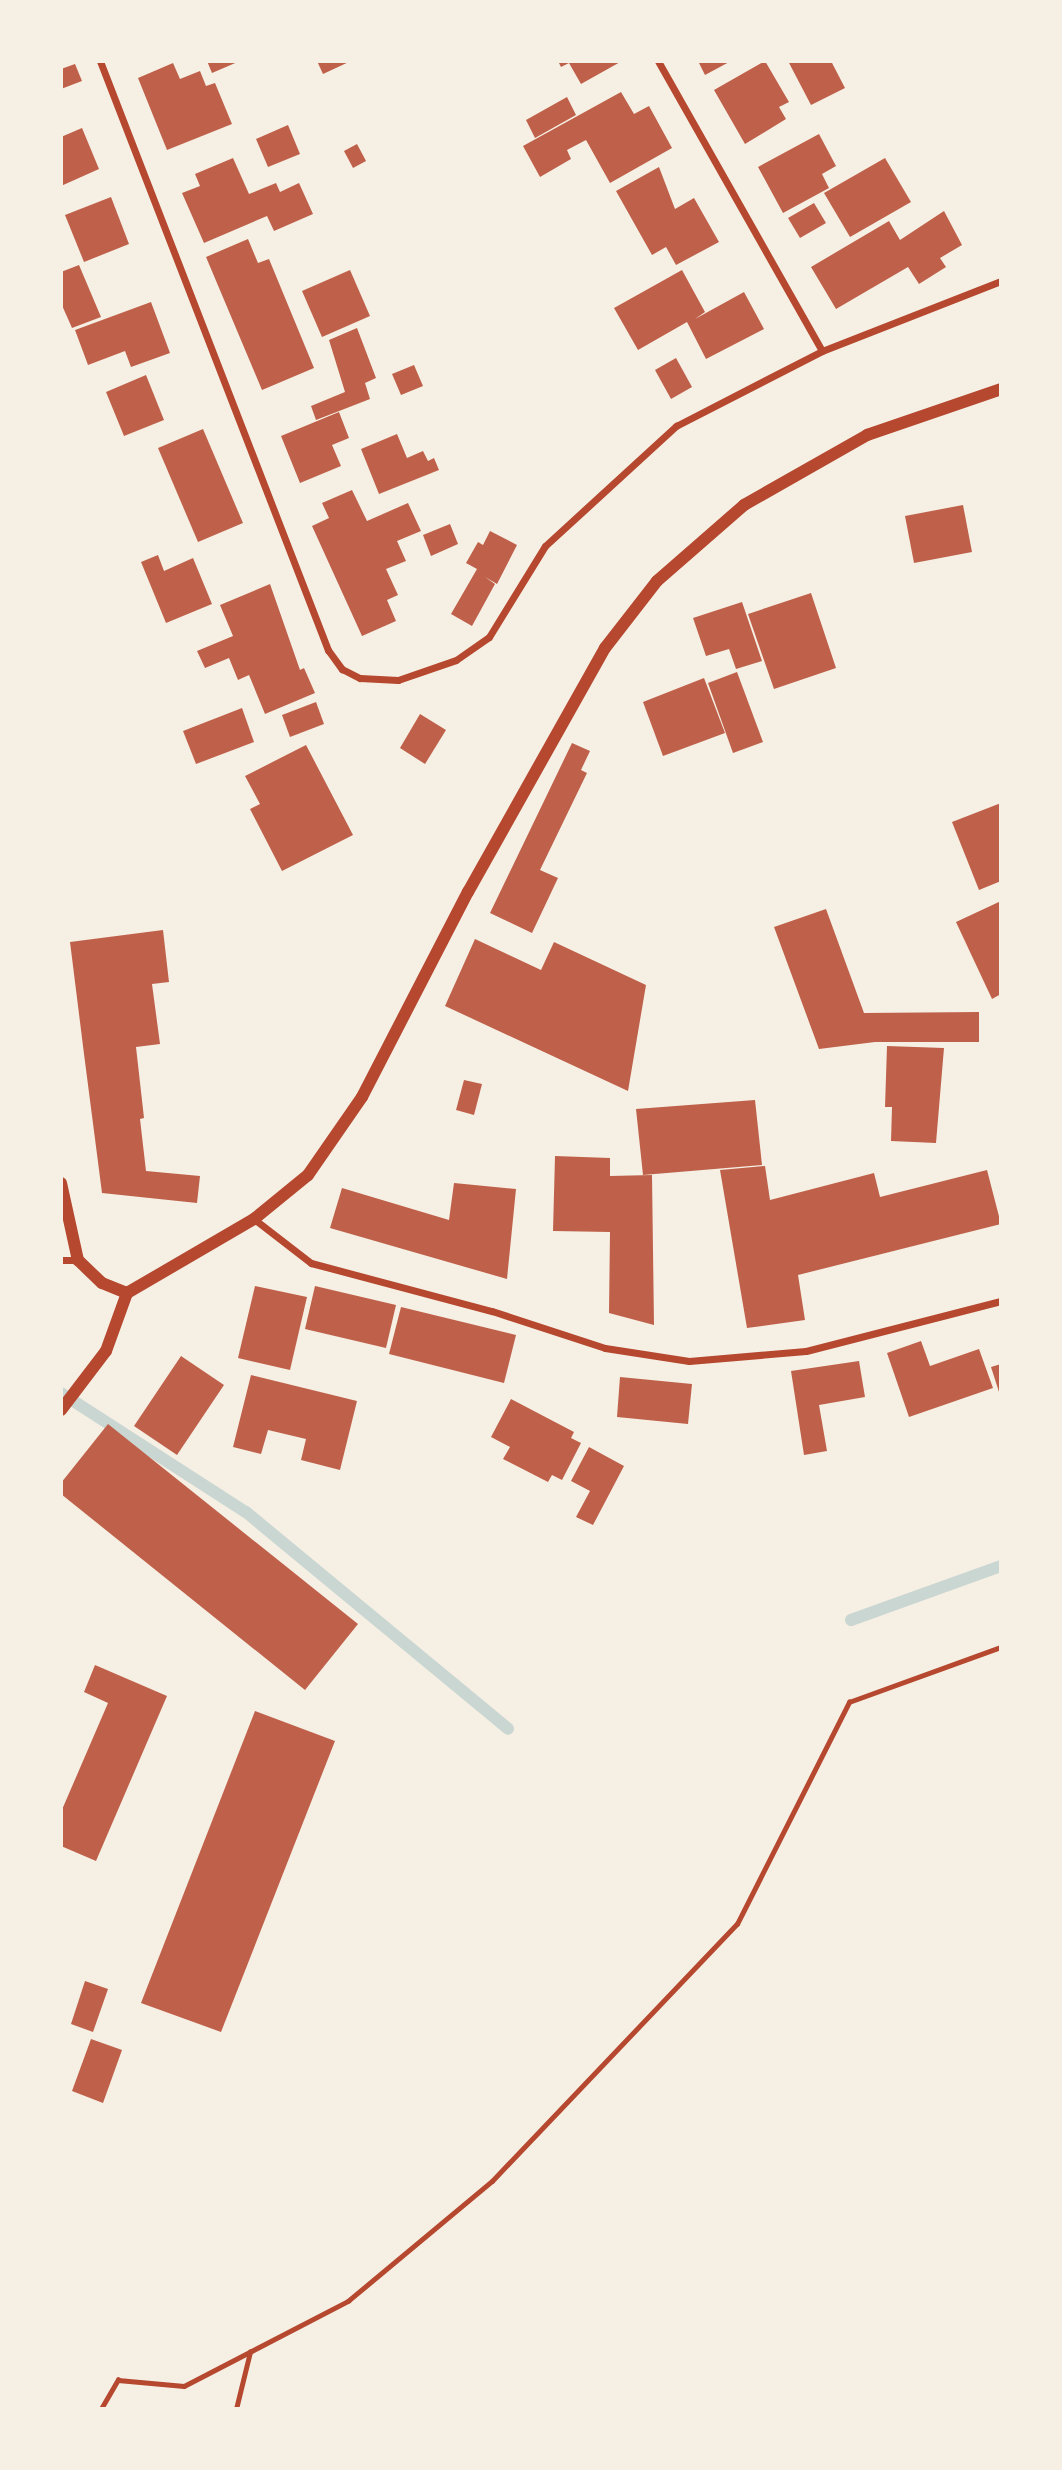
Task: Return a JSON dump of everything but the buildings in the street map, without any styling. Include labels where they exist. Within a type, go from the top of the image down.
[{"type":"street","points":[[100,61],[328,650],[342,669],[360,678],[398,680],[456,660],[489,637],[544,546],[676,426],[822,351],[1001,281]]},
{"type":"street","points":[[658,61],[822,351]]},
{"type":"street","points":[[61,1410],[106,1351],[127,1293],[254,1219],[308,1175],[362,1097],[556,734],[605,648],[657,580],[744,505],[867,435],[1001,389]]},
{"type":"street","points":[[61,1183],[78,1259],[102,1283],[127,1293]]},
{"type":"street","points":[[254,1219],[311,1263],[492,1311],[604,1348],[689,1361],[806,1351],[1001,1301]]},
{"type":"street","points":[[61,1260],[78,1259]]},
{"type":"path","points":[[101,2409],[118,2380],[184,2386],[348,2301],[492,2181],[737,1924],[849,1702],[1001,1647]]},
{"type":"path","points":[[236,2409],[250,2352]]},
{"type":"waterway","points":[[61,1393],[246,1512],[508,1729]]},
{"type":"waterway","points":[[851,1620],[1001,1566]]}]
